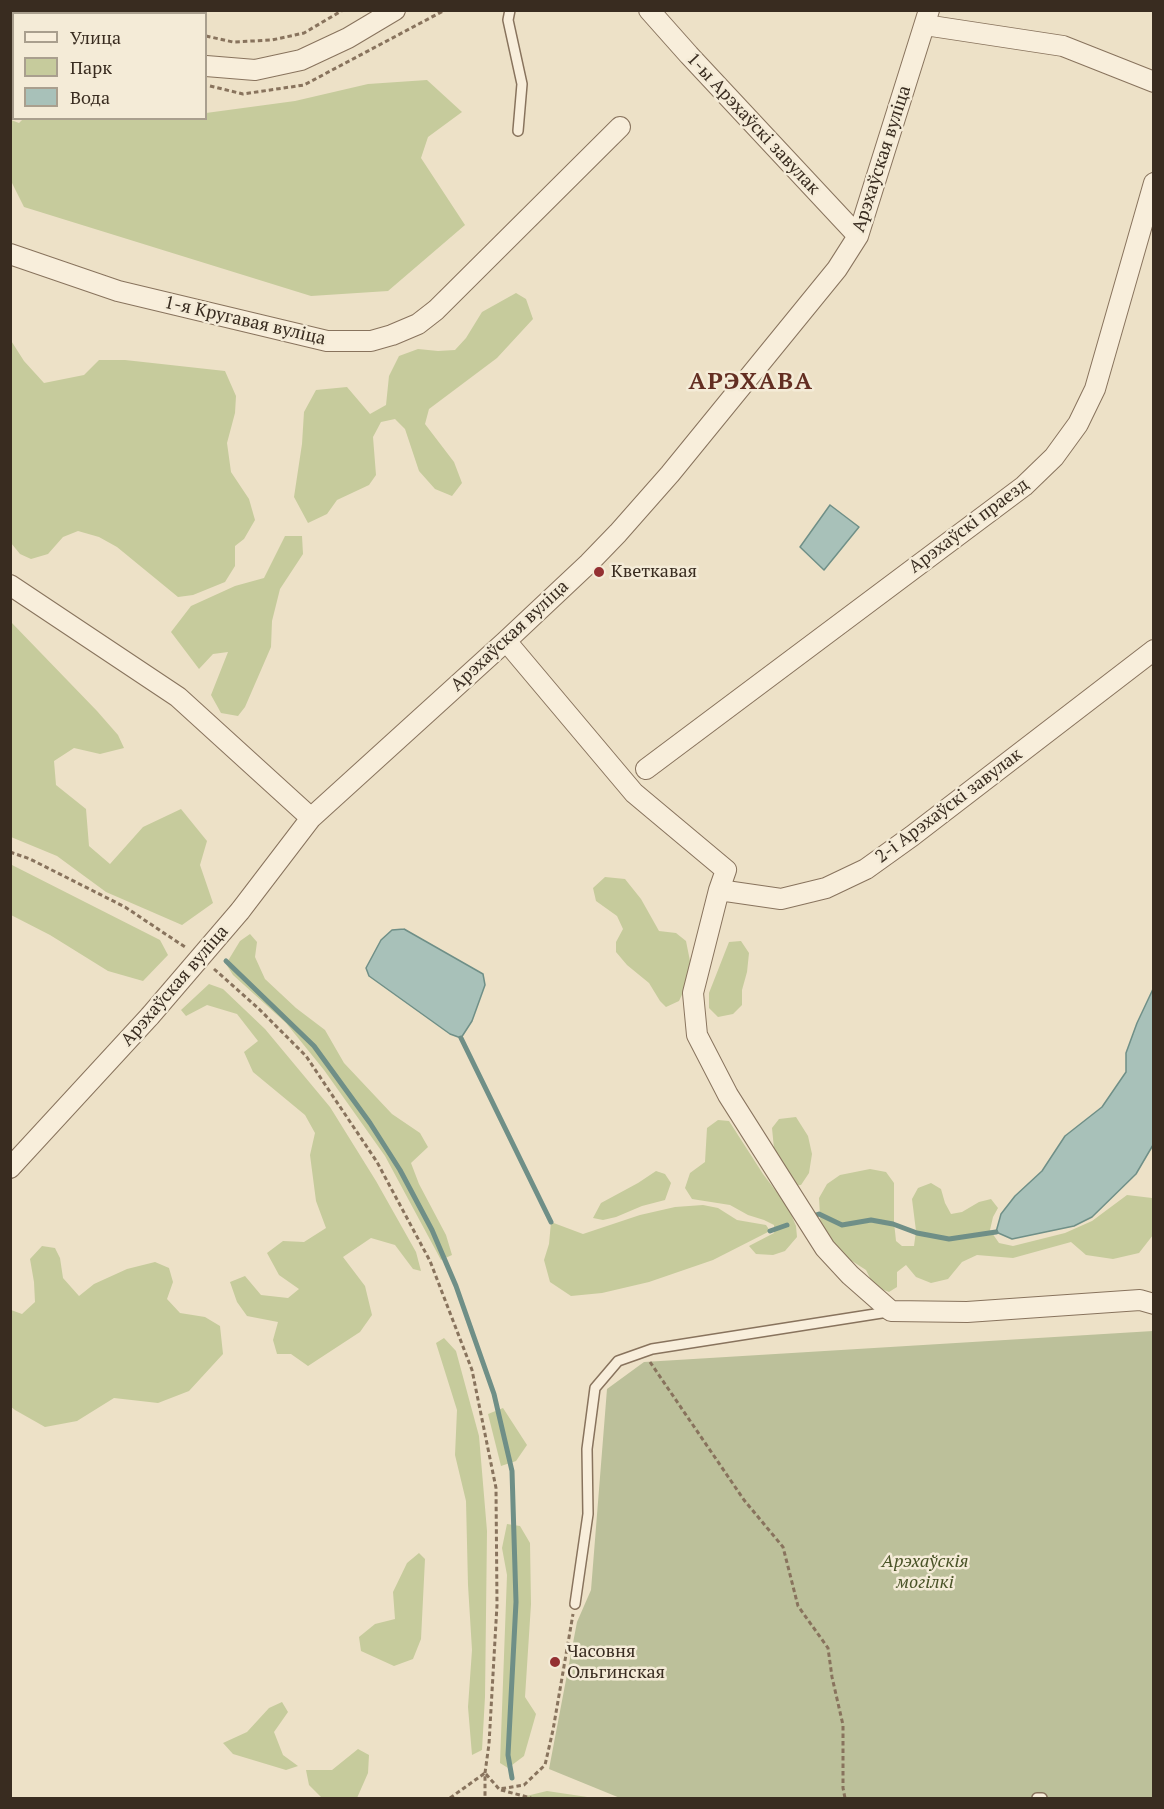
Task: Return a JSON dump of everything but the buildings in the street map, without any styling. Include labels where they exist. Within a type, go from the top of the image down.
[{"type":"street","points":[[207,66],[255,70],[301,60],[348,38],[395,10]]},
{"type":"street","name":"1-ы Арэхаўскі завулак","points":[[649,10],[858,236]]},
{"type":"street","points":[[927,18],[1063,46],[1154,82]]},
{"type":"street","name":"Арэхаўская вуліца","points":[[10,1168],[150,1016],[240,911],[311,818],[506,642],[618,533],[670,474],[837,269],[858,236],[927,18]]},
{"type":"street","name":"1-я Кругавая вуліца","points":[[10,254],[118,291],[327,341],[370,341],[418,324],[436,310],[620,127]]},
{"type":"street","name":"Арэхаўскі праезд","points":[[646,769],[1024,486],[1054,457],[1078,424],[1095,389],[1154,183]]},
{"type":"street","points":[[10,585],[178,698],[311,818]]},
{"type":"street","points":[[506,642],[634,793],[726,870],[693,993],[697,1035],[728,1095],[825,1248],[850,1275],[891,1311],[967,1312],[1140,1300],[1154,1304]]},
{"type":"street","name":"2-і Арэхаўскі завулак","points":[[719,890],[782,899],[826,888],[866,869],[1154,650]]},
{"type":"lane","points":[[510,10],[508,20],[522,84],[518,131]]},
{"type":"lane","points":[[575,1604],[588,1514],[587,1449],[595,1388],[618,1361],[652,1349],[891,1311]]},
{"type":"lane","points":[[1037,1798],[1042,1798]]},
{"type":"path","points":[[207,36],[233,42],[272,40],[304,33],[343,10]]},
{"type":"path","points":[[10,852],[30,859],[125,907],[185,946]]},
{"type":"path","points":[[214,968],[306,1056],[377,1162],[430,1261],[472,1370],[496,1488],[497,1605],[485,1798]]},
{"type":"path","points":[[643,1352],[744,1500],[783,1547],[798,1606],[828,1648],[843,1725],[845,1798]]},
{"type":"path","points":[[499,1789],[524,1785],[546,1765],[575,1604]]},
{"type":"path","points":[[485,1773],[499,1789],[531,1798]]},
{"type":"path","points":[[450,1798],[485,1773]]},
{"type":"green space","points":[[427,80],[462,112],[428,137],[421,158],[465,225],[388,291],[311,296],[24,207],[11,181],[11,120],[19,123],[22,120],[207,120],[207,113],[295,101],[368,84]]},
{"type":"green space","points":[[516,293],[526,299],[533,319],[497,358],[429,409],[425,424],[454,462],[462,483],[452,496],[435,489],[419,471],[405,429],[395,419],[381,422],[373,437],[376,475],[369,485],[337,500],[327,514],[308,523],[294,497],[304,412],[316,390],[347,387],[370,414],[386,405],[389,376],[399,356],[418,349],[455,350],[466,338],[482,312]]},
{"type":"green space","points":[[10,339],[24,361],[44,383],[84,375],[99,360],[125,360],[225,371],[236,396],[235,413],[227,443],[231,472],[249,499],[255,520],[244,539],[235,546],[235,566],[225,582],[193,595],[178,597],[117,547],[99,537],[78,531],[63,537],[48,554],[31,559],[20,554],[11,543]]},
{"type":"green space","points":[[285,536],[302,536],[303,554],[280,589],[272,621],[271,647],[245,707],[238,716],[221,713],[211,695],[228,652],[213,654],[199,669],[171,632],[191,606],[235,586],[264,578]]},
{"type":"green space","points":[[11,622],[97,711],[118,735],[124,748],[100,754],[74,748],[54,761],[56,785],[86,809],[89,846],[110,864],[143,827],[181,809],[207,841],[200,865],[213,903],[182,925],[106,892],[57,856],[11,837]]},
{"type":"green space","points":[[10,864],[160,940],[168,955],[143,981],[108,971],[50,935],[11,915]]},
{"type":"green space","points":[[605,877],[625,879],[641,899],[659,931],[676,933],[686,941],[690,961],[687,984],[679,1001],[666,1007],[649,983],[627,965],[616,952],[616,942],[623,929],[617,916],[596,901],[593,888]]},
{"type":"green space","points":[[250,934],[257,942],[255,957],[265,979],[296,1008],[325,1030],[344,1063],[392,1114],[420,1133],[428,1147],[411,1163],[419,1184],[446,1235],[452,1255],[441,1260],[385,1156],[324,1070],[286,1023],[233,975],[226,964],[240,941]]},
{"type":"green space","points":[[741,941],[749,953],[742,990],[742,1005],[733,1014],[718,1017],[709,1008],[709,993],[729,942]]},
{"type":"green space","points":[[209,984],[223,989],[265,1029],[330,1107],[376,1181],[416,1252],[421,1271],[413,1269],[395,1245],[371,1238],[343,1257],[365,1286],[372,1315],[360,1332],[308,1366],[291,1354],[277,1354],[273,1340],[278,1322],[247,1316],[237,1302],[230,1282],[245,1276],[261,1295],[288,1298],[299,1289],[279,1275],[267,1253],[283,1241],[304,1242],[326,1228],[316,1201],[310,1155],[315,1133],[305,1115],[253,1072],[244,1052],[258,1041],[237,1014],[207,1005],[186,1016],[181,1010]]},
{"type":"green space","points":[[796,1117],[808,1136],[812,1154],[809,1173],[801,1185],[792,1186],[775,1159],[772,1128],[779,1119]]},
{"type":"green space","points":[[718,1120],[729,1121],[763,1174],[788,1207],[796,1226],[797,1237],[785,1251],[773,1255],[756,1254],[749,1246],[774,1233],[774,1225],[730,1205],[692,1199],[685,1188],[690,1173],[705,1162],[707,1128]]},
{"type":"green space","points":[[870,1169],[886,1172],[894,1183],[896,1241],[902,1246],[914,1246],[916,1231],[912,1199],[918,1188],[931,1183],[941,1189],[951,1214],[962,1212],[979,1202],[991,1199],[998,1208],[990,1230],[999,1243],[1013,1246],[1065,1233],[1092,1221],[1127,1195],[1152,1198],[1153,1235],[1139,1253],[1113,1259],[1086,1255],[1071,1242],[1013,1258],[977,1255],[962,1262],[948,1279],[931,1283],[916,1277],[906,1265],[897,1272],[897,1287],[889,1292],[874,1286],[866,1270],[837,1255],[821,1234],[819,1198],[827,1184],[840,1175]]},
{"type":"green space","points":[[656,1171],[665,1174],[671,1183],[665,1200],[642,1206],[616,1217],[603,1220],[593,1218],[601,1203]]},
{"type":"green space","points":[[703,1205],[718,1208],[737,1220],[766,1225],[770,1231],[713,1260],[649,1282],[602,1293],[571,1296],[550,1282],[544,1260],[549,1244],[551,1222],[583,1234],[640,1215],[675,1207]]},
{"type":"green space","points":[[42,1246],[55,1248],[60,1258],[63,1278],[79,1296],[94,1284],[127,1269],[155,1262],[169,1268],[173,1282],[167,1299],[180,1313],[205,1317],[220,1326],[223,1354],[189,1391],[158,1403],[114,1398],[77,1421],[45,1427],[15,1410],[10,1406],[11,1310],[22,1314],[35,1302],[30,1259]]},
{"type":"green space","name":"Арэхаўскія могілкі","points":[[1153,1331],[1153,1798],[620,1798],[549,1769],[577,1622],[591,1590],[607,1389],[644,1362]]},
{"type":"green space","points":[[444,1338],[456,1351],[479,1436],[487,1531],[482,1750],[472,1755],[468,1707],[472,1650],[466,1501],[455,1455],[457,1410],[436,1343]]},
{"type":"green space","points":[[503,1408],[527,1445],[516,1461],[501,1466],[488,1414]]},
{"type":"green space","points":[[507,1524],[520,1526],[530,1543],[531,1604],[525,1697],[536,1714],[524,1756],[508,1768],[500,1763],[507,1575],[502,1548]]},
{"type":"green space","points":[[419,1553],[425,1559],[421,1639],[413,1659],[394,1666],[361,1651],[359,1637],[375,1624],[395,1619],[393,1592],[407,1563]]},
{"type":"green space","points":[[282,1702],[288,1712],[274,1732],[283,1755],[298,1766],[286,1770],[233,1754],[223,1743],[247,1732],[269,1708]]},
{"type":"green space","points":[[358,1749],[369,1755],[368,1773],[357,1798],[322,1798],[309,1785],[306,1770],[332,1770]]},
{"type":"green space","points":[[547,1791],[594,1798],[518,1798]]},
{"type":"water","points":[[830,505],[859,527],[824,570],[800,547]]},
{"type":"water","points":[[404,929],[483,974],[485,985],[472,1021],[461,1038],[450,1034],[369,976],[366,968],[381,940],[392,930]]},
{"type":"water","points":[[1153,989],[1153,1145],[1136,1174],[1092,1217],[1074,1226],[1012,1239],[996,1232],[1001,1214],[1015,1196],[1042,1171],[1065,1136],[1102,1107],[1126,1072],[1126,1053]]},
{"type":"waterway","points":[[226,961],[314,1046],[370,1123],[400,1170],[432,1230],[456,1286],[494,1394],[512,1471],[516,1602],[508,1755],[512,1778]]},
{"type":"waterway","points":[[461,1038],[551,1222]]},
{"type":"waterway","points":[[810,1217],[819,1214],[842,1225],[871,1220],[949,1239],[996,1232]]},
{"type":"waterway","points":[[770,1231],[787,1225]]},
{"type":"place","name":"Кветкавая","points":[[599,572]]},
{"type":"place","name":"Часовня Ольгинская","points":[[555,1662]]},
{"type":"district","name":"АРЭХАВА","points":[[751,382]]}]
